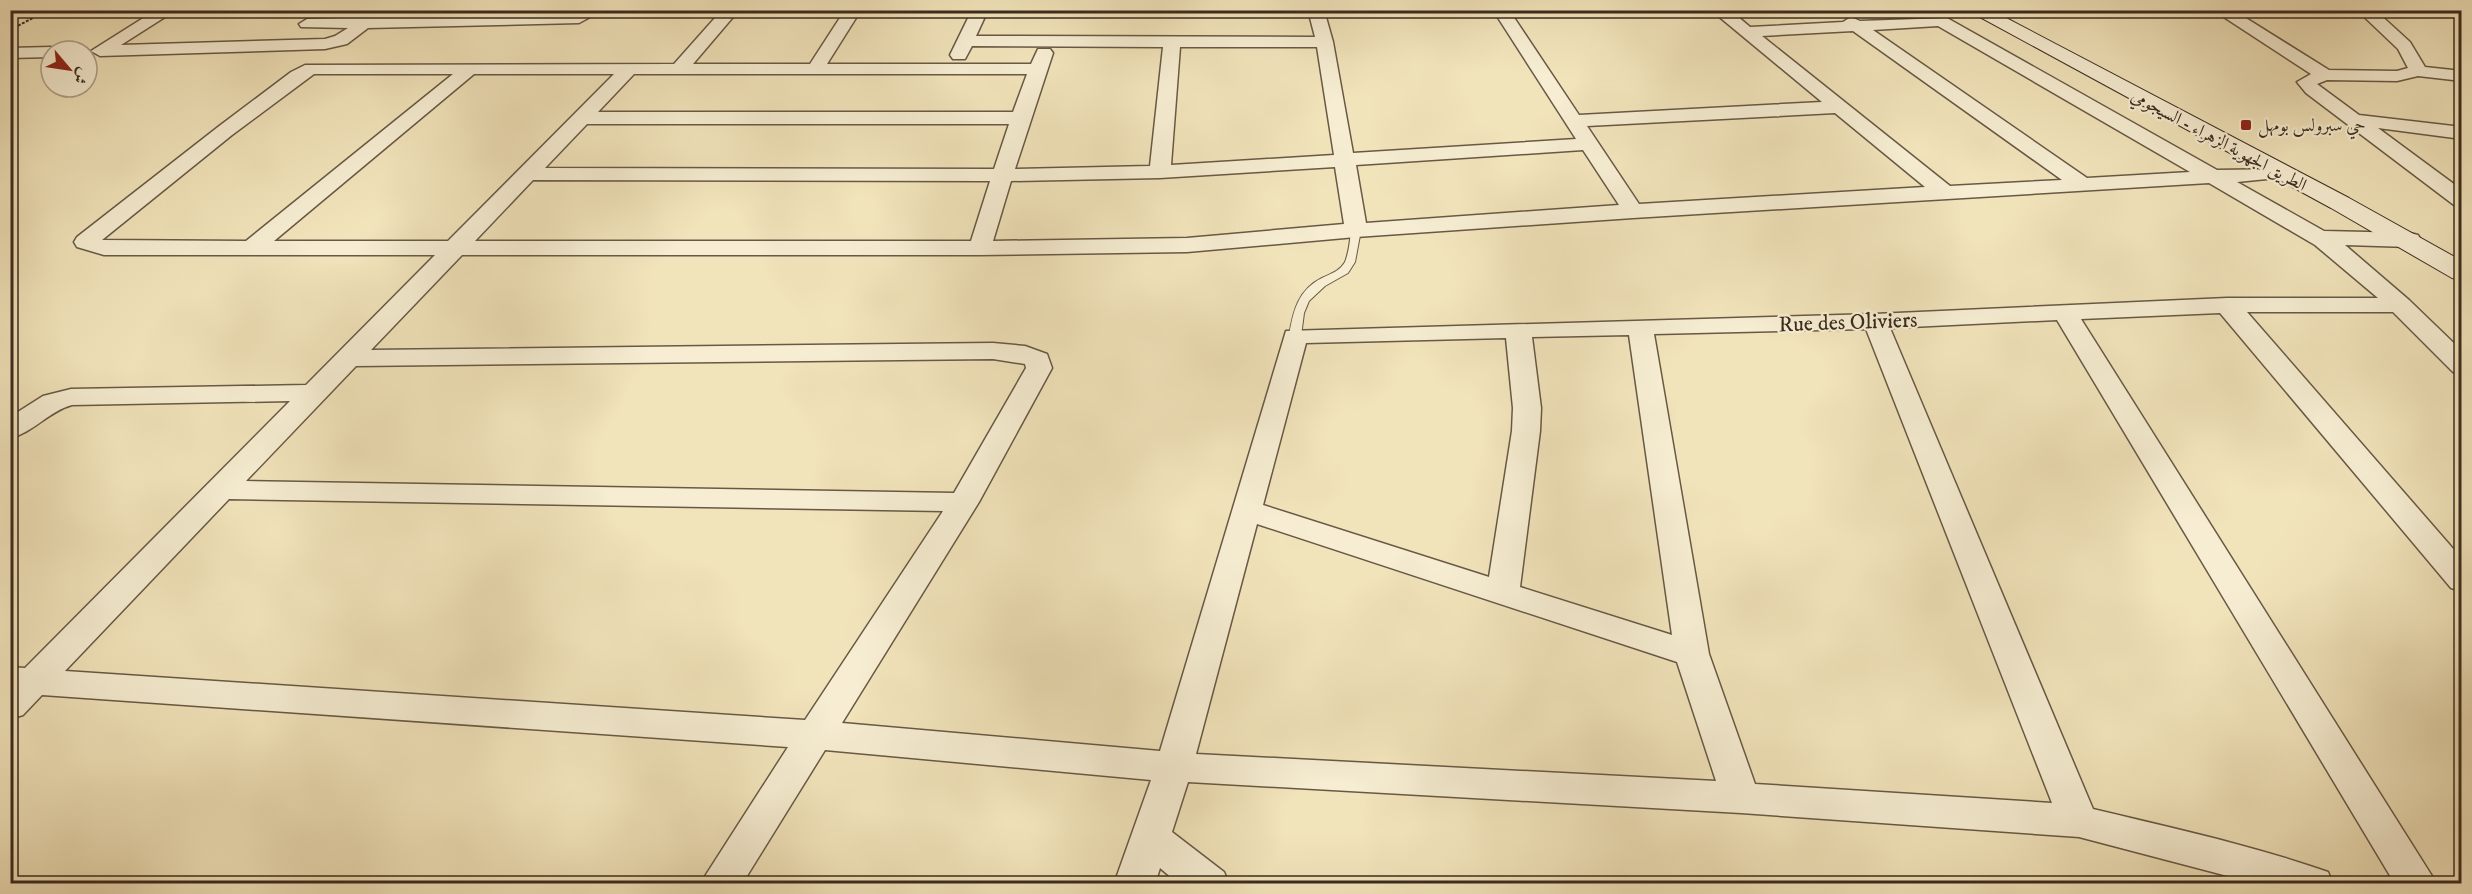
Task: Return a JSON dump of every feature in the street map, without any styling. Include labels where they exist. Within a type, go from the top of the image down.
[{"type":"main road","name":"الطريق الجهوية الزهراء - السيجومي","points":[[1976,10],[2410,240],[2462,272]]},
{"type":"street","points":[[99,48],[168,10]]},
{"type":"street","points":[[276,46],[327,10]]},
{"type":"street","points":[[449,21],[462,10]]},
{"type":"street","points":[[307,24],[579,18],[595,10]]},
{"type":"street","points":[[680,68],[731,10]]},
{"type":"street","points":[[816,68],[853,10]]},
{"type":"street","points":[[952,69],[980,10]]},
{"type":"street","points":[[1316,10],[1325,42],[1356,230]]},
{"type":"street","points":[[1501,10],[1633,211]]},
{"type":"street","points":[[1719,10],[1944,192]]},
{"type":"street","points":[[1835,10],[2083,185]]},
{"type":"street","points":[[1922,10],[2320,238],[2344,255],[2400,305],[2462,366]]},
{"type":"street","points":[[2221,10],[2325,75]]},
{"type":"street","points":[[2365,10],[2401,43],[2417,64],[2418,70]]},
{"type":"street","points":[[1745,32],[1941,21]]},
{"type":"street","points":[[99,51],[335,42],[365,23]]},
{"type":"street","points":[[967,40],[1325,42]]},
{"type":"street","points":[[980,248],[1020,118],[1050,40]]},
{"type":"street","points":[[1160,172],[1172,42]]},
{"type":"street","points":[[10,53],[39,52]]},
{"type":"street","points":[[252,248],[470,69]]},
{"type":"street","points":[[18,689],[223,490],[313,393],[629,69]]},
{"type":"street","points":[[1038,69],[307,70],[225,131],[85,242],[104,248],[1187,246],[1356,230],[1633,211],[1944,192],[2219,179],[2280,173]]},
{"type":"street","points":[[2459,196],[2312,89],[2306,82],[2325,75],[2397,76],[2418,70],[2462,76]]},
{"type":"street","points":[[1572,121],[1839,107]]},
{"type":"street","points":[[583,118],[1020,118]]},
{"type":"street","points":[[2353,119],[2462,133]]},
{"type":"street","points":[[528,174],[1001,175],[1160,172],[1588,144]]},
{"type":"street","points":[[2320,238],[2410,240]]},
{"type":"street","points":[[2227,305],[2462,580]]},
{"type":"street","name":"Rue des Oliviers","points":[[1295,336],[1875,321],[2227,305],[2400,305]]},
{"type":"street","points":[[2064,311],[2417,884]]},
{"type":"street","points":[[1875,321],[2079,820]]},
{"type":"street","points":[[1640,327],[1692,654],[1741,798]]},
{"type":"street","points":[[1503,593],[1526,431],[1527,408],[1518,330]]},
{"type":"street","points":[[1134,884],[1174,767],[1248,511],[1295,336]]},
{"type":"street","points":[[347,358],[1010,351],[1038,360],[1039,368],[964,502],[720,884]]},
{"type":"street","points":[[10,430],[53,402],[71,397],[313,393]]},
{"type":"street","points":[[223,490],[964,502]]},
{"type":"street","points":[[1248,511],[1692,654]]},
{"type":"street","points":[[18,689],[816,735],[1174,767],[1741,798],[2079,820],[2241,861],[2313,884]]},
{"type":"street","points":[[1149,837],[1209,884]]},
{"type":"lane","points":[[1295,336],[1298,311],[1304,300],[1311,291],[1335,278],[1348,267],[1355,253],[1356,230]]},
{"type":"path","points":[[10,30],[48,10]]},
{"type":"place","name":"حي سبرولس بومهل","points":[[2246,125]]}]
